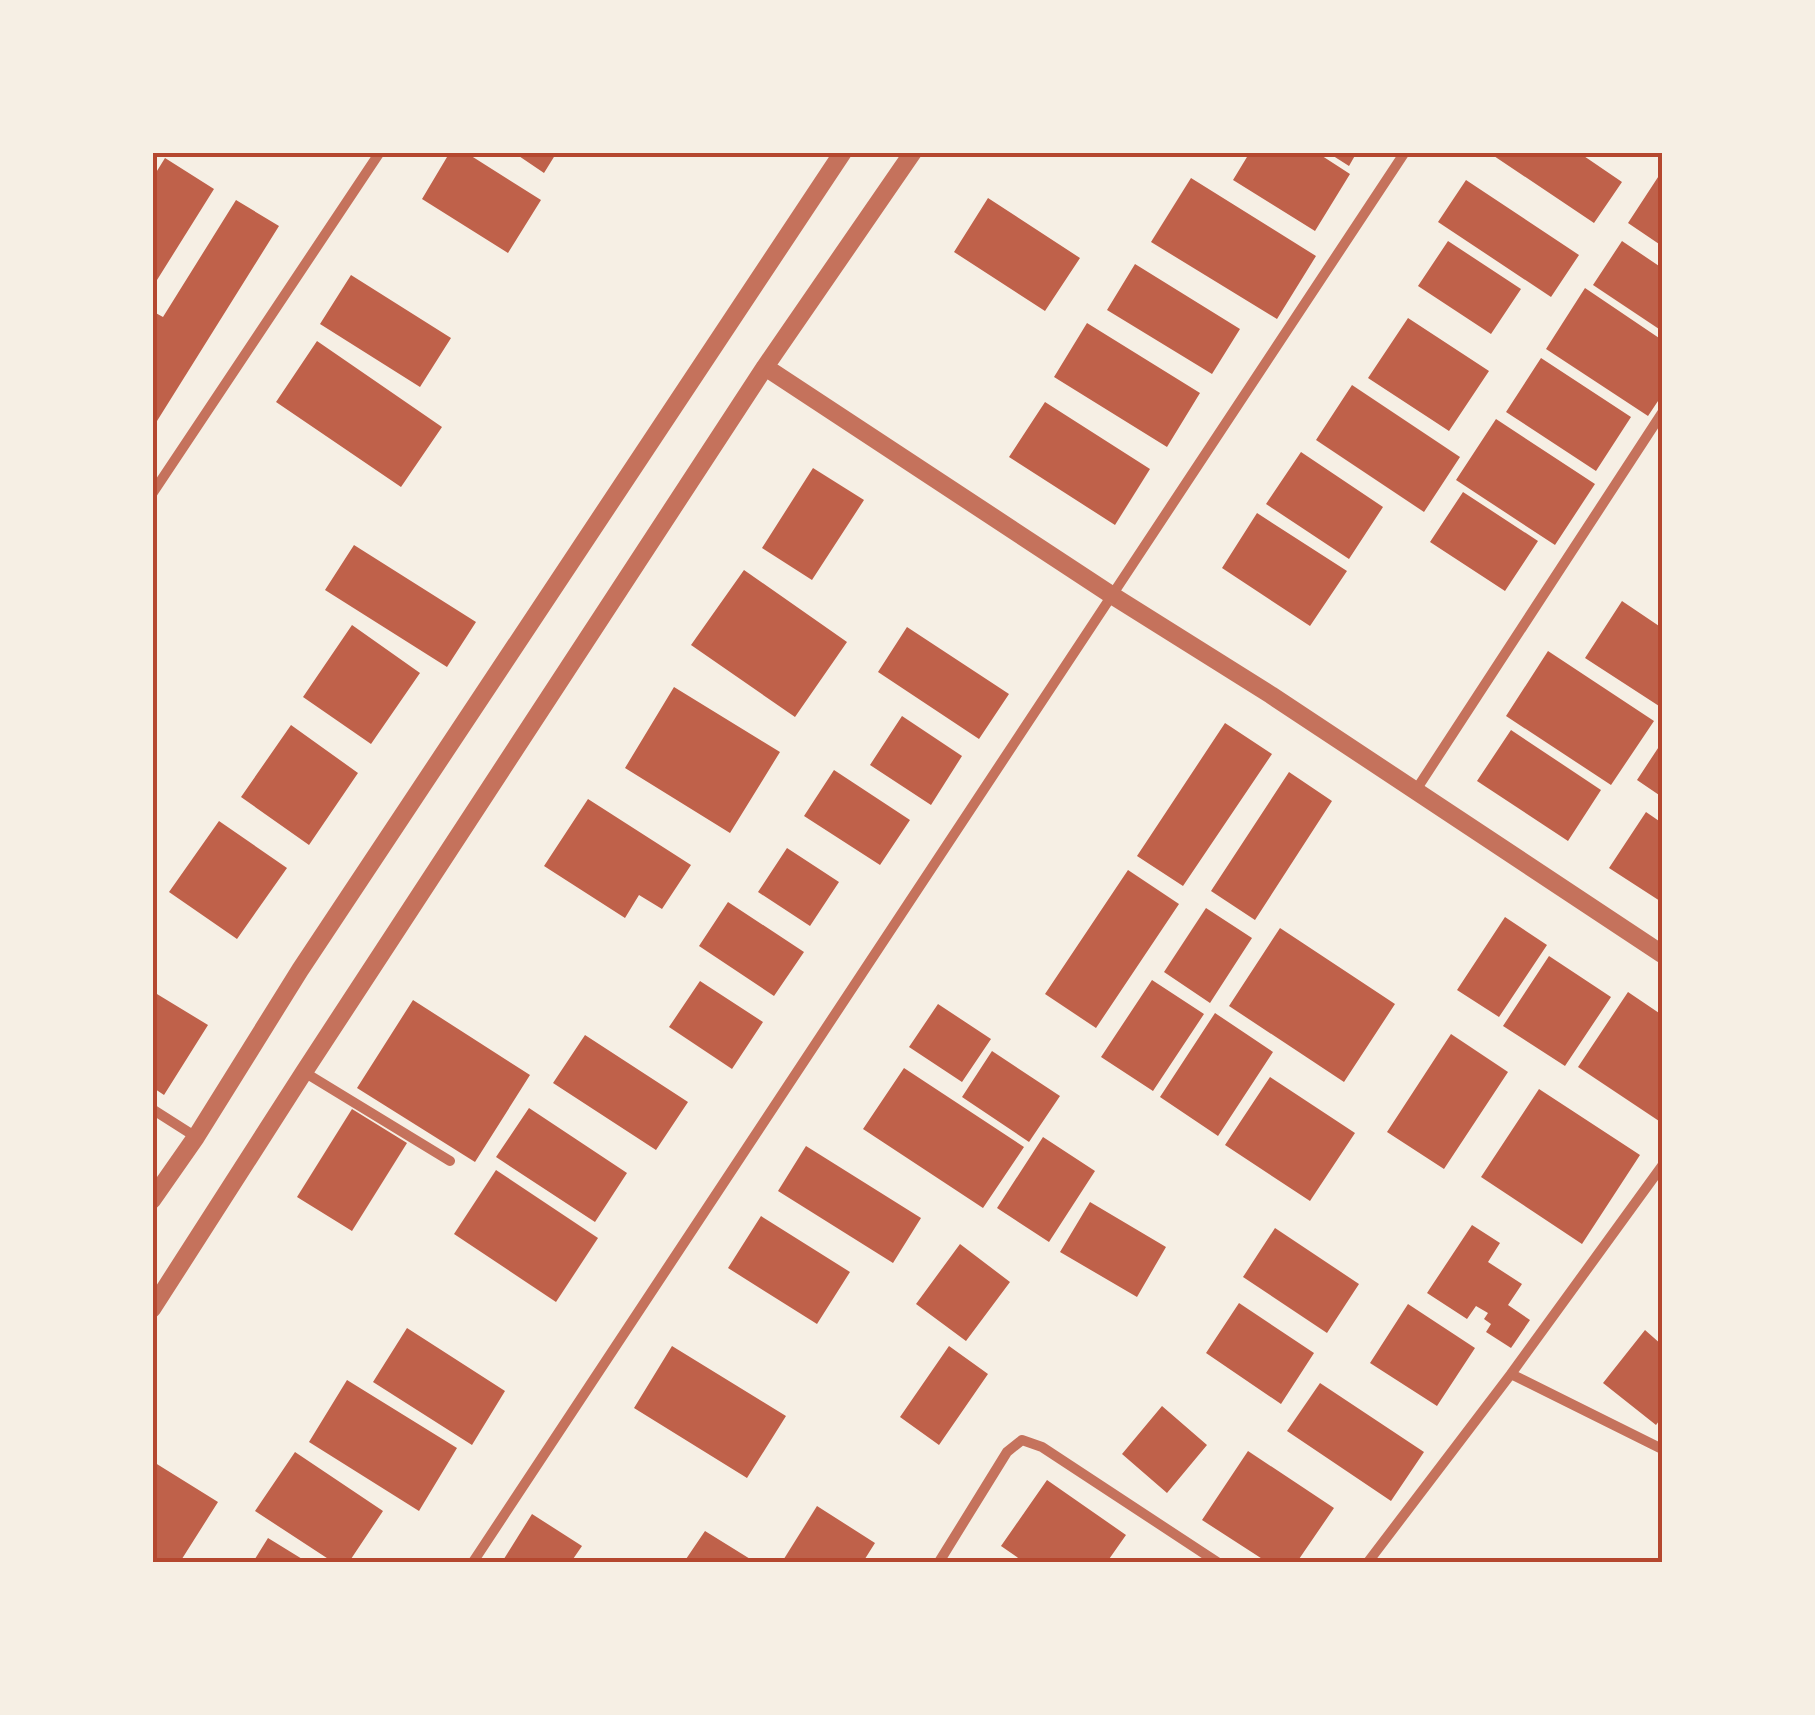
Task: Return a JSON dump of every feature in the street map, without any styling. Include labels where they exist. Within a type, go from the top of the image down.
[{"type":"street","points":[[152,494],[380,152]]},
{"type":"street","points":[[152,1200],[843,152]]},
{"type":"street","points":[[152,1309],[765,368],[913,152]]},
{"type":"street","points":[[473,1562],[1405,152]]},
{"type":"street","points":[[765,368],[1272,695],[1662,954]]},
{"type":"street","points":[[1416,790],[1662,413]]},
{"type":"street","points":[[304,1072],[450,1161]]},
{"type":"street","points":[[152,1109],[196,1136]]},
{"type":"street","points":[[1368,1562],[1662,1166]]},
{"type":"street","points":[[1511,1374],[1662,1449]]},
{"type":"street","points":[[940,1562],[1007,1452],[1022,1440],[1042,1447],[1216,1562]]},
{"type":"building","points":[[450,152],[465,152],[541,200],[508,253],[422,199]]},
{"type":"building","points":[[513,152],[557,152],[544,173]]},
{"type":"building","points":[[1250,152],[1316,152],[1350,174],[1315,231],[1233,180]]},
{"type":"building","points":[[1327,152],[1357,152],[1349,166]]},
{"type":"building","points":[[1488,152],[1578,152],[1622,182],[1594,223]]},
{"type":"building","points":[[165,158],[214,189],[152,288],[152,179]]},
{"type":"building","points":[[1662,171],[1662,246],[1628,223]]},
{"type":"building","points":[[1191,178],[1316,256],[1277,319],[1151,242]]},
{"type":"building","points":[[1466,180],[1579,255],[1551,297],[1438,222]]},
{"type":"building","points":[[988,198],[1080,258],[1045,311],[954,252]]},
{"type":"building","points":[[236,200],[279,226],[152,429],[152,311],[163,317]]},
{"type":"building","points":[[1448,241],[1521,289],[1491,334],[1418,286]]},
{"type":"building","points":[[1622,241],[1662,268],[1662,331],[1593,285]]},
{"type":"building","points":[[1135,264],[1240,329],[1212,374],[1107,310]]},
{"type":"building","points":[[351,275],[451,338],[420,387],[320,324]]},
{"type":"building","points":[[1585,288],[1662,340],[1662,395],[1648,416],[1546,349]]},
{"type":"building","points":[[1408,318],[1489,371],[1449,431],[1368,378]]},
{"type":"building","points":[[1087,323],[1200,393],[1167,447],[1054,377]]},
{"type":"building","points":[[317,341],[442,427],[401,487],[276,402]]},
{"type":"building","points":[[1541,358],[1631,417],[1596,471],[1506,412]]},
{"type":"building","points":[[1352,385],[1460,457],[1424,512],[1316,440]]},
{"type":"building","points":[[1045,402],[1150,469],[1115,525],[1009,457]]},
{"type":"building","points":[[1496,419],[1595,484],[1555,545],[1456,480]]},
{"type":"building","points":[[1301,452],[1383,507],[1349,559],[1266,504]]},
{"type":"building","points":[[813,468],[864,500],[812,580],[762,548]]},
{"type":"building","points":[[1463,492],[1538,541],[1505,591],[1430,542]]},
{"type":"building","points":[[1257,513],[1347,571],[1310,626],[1222,568]]},
{"type":"building","points":[[354,545],[476,622],[447,667],[325,590]]},
{"type":"building","points":[[744,570],[847,642],[795,717],[691,645]]},
{"type":"building","points":[[1622,601],[1662,628],[1659,706],[1585,658]]},
{"type":"building","points":[[352,625],[420,673],[371,744],[303,697]]},
{"type":"building","points":[[907,627],[1009,694],[979,739],[878,672]]},
{"type":"building","points":[[1548,651],[1654,721],[1611,785],[1506,716]]},
{"type":"building","points":[[674,687],[780,752],[730,833],[625,768]]},
{"type":"building","points":[[902,716],[962,756],[931,805],[870,765]]},
{"type":"building","points":[[1225,723],[1272,754],[1183,886],[1137,856]]},
{"type":"building","points":[[291,725],[358,773],[309,845],[241,797]]},
{"type":"building","points":[[1511,730],[1601,790],[1568,841],[1477,781]]},
{"type":"building","points":[[1662,742],[1662,797],[1637,780]]},
{"type":"building","points":[[834,770],[910,820],[880,865],[804,816]]},
{"type":"building","points":[[1289,772],[1332,801],[1255,920],[1211,891]]},
{"type":"building","points":[[588,799],[691,865],[662,909],[639,895],[625,918],[544,866]]},
{"type":"building","points":[[1646,812],[1662,823],[1660,901],[1609,868]]},
{"type":"building","points":[[219,821],[287,868],[237,939],[169,892]]},
{"type":"building","points":[[787,848],[839,882],[810,926],[758,892]]},
{"type":"building","points":[[1128,870],[1179,904],[1096,1028],[1045,994]]},
{"type":"building","points":[[728,902],[804,952],[774,996],[699,946]]},
{"type":"building","points":[[1206,908],[1252,938],[1210,1003],[1164,972]]},
{"type":"building","points":[[1505,917],[1547,945],[1499,1017],[1457,990]]},
{"type":"building","points":[[1280,928],[1395,1004],[1344,1082],[1229,1006]]},
{"type":"building","points":[[1549,956],[1611,997],[1565,1066],[1503,1026]]},
{"type":"building","points":[[1152,980],[1204,1014],[1153,1091],[1101,1057]]},
{"type":"building","points":[[700,981],[763,1022],[732,1069],[669,1027]]},
{"type":"building","points":[[152,991],[208,1025],[164,1095],[152,1087]]},
{"type":"building","points":[[1628,992],[1662,1015],[1662,1123],[1578,1067]]},
{"type":"building","points":[[413,1000],[530,1075],[475,1162],[357,1088]]},
{"type":"building","points":[[938,1004],[991,1039],[962,1082],[909,1047]]},
{"type":"building","points":[[1215,1013],[1273,1052],[1218,1136],[1160,1097]]},
{"type":"building","points":[[1451,1034],[1508,1072],[1444,1169],[1387,1132]]},
{"type":"building","points":[[585,1035],[688,1102],[656,1150],[553,1083]]},
{"type":"building","points":[[992,1051],[1060,1096],[1029,1142],[962,1097]]},
{"type":"building","points":[[904,1068],[1024,1147],[983,1208],[863,1129]]},
{"type":"building","points":[[1270,1077],[1355,1133],[1310,1201],[1225,1145]]},
{"type":"building","points":[[1539,1089],[1640,1155],[1582,1244],[1481,1177]]},
{"type":"building","points":[[529,1108],[627,1173],[595,1222],[496,1157]]},
{"type":"building","points":[[352,1109],[407,1143],[352,1231],[297,1197]]},
{"type":"building","points":[[1043,1137],[1095,1171],[1049,1242],[997,1208]]},
{"type":"building","points":[[806,1146],[921,1218],[893,1263],[778,1191]]},
{"type":"building","points":[[496,1170],[598,1238],[556,1302],[454,1234]]},
{"type":"building","points":[[1090,1202],[1166,1247],[1137,1297],[1060,1252]]},
{"type":"building","points":[[761,1216],[850,1272],[817,1324],[728,1268]]},
{"type":"building","points":[[1472,1225],[1500,1243],[1488,1262],[1522,1284],[1508,1305],[1530,1320],[1511,1348],[1486,1332],[1491,1324],[1484,1319],[1488,1313],[1476,1306],[1467,1319],[1427,1293]]},
{"type":"building","points":[[1275,1228],[1359,1284],[1327,1333],[1243,1277]]},
{"type":"building","points":[[960,1244],[1010,1282],[966,1341],[916,1304]]},
{"type":"building","points":[[1239,1303],[1314,1353],[1281,1404],[1206,1353]]},
{"type":"building","points":[[1408,1304],[1475,1348],[1437,1406],[1370,1363]]},
{"type":"building","points":[[407,1328],[505,1391],[472,1445],[373,1382]]},
{"type":"building","points":[[1645,1330],[1662,1345],[1662,1417],[1656,1425],[1603,1383]]},
{"type":"building","points":[[672,1346],[786,1416],[747,1478],[634,1408]]},
{"type":"building","points":[[949,1346],[988,1374],[939,1445],[900,1417]]},
{"type":"building","points":[[347,1380],[457,1448],[419,1511],[309,1442]]},
{"type":"building","points":[[1320,1383],[1424,1452],[1391,1501],[1287,1431]]},
{"type":"building","points":[[1162,1406],[1207,1445],[1167,1493],[1122,1454]]},
{"type":"building","points":[[1248,1451],[1334,1508],[1297,1562],[1267,1562],[1202,1520]]},
{"type":"building","points":[[295,1452],[383,1511],[349,1562],[333,1562],[255,1511]]},
{"type":"building","points":[[152,1461],[218,1502],[180,1562],[161,1562],[152,1557]]},
{"type":"building","points":[[1047,1480],[1126,1535],[1107,1562],[1024,1562],[1001,1546]]},
{"type":"building","points":[[817,1506],[875,1543],[863,1562],[782,1562]]},
{"type":"building","points":[[532,1514],[582,1546],[571,1562],[502,1562]]},
{"type":"building","points":[[705,1531],[755,1562],[684,1562]]},
{"type":"building","points":[[268,1538],[307,1562],[253,1562]]}]
